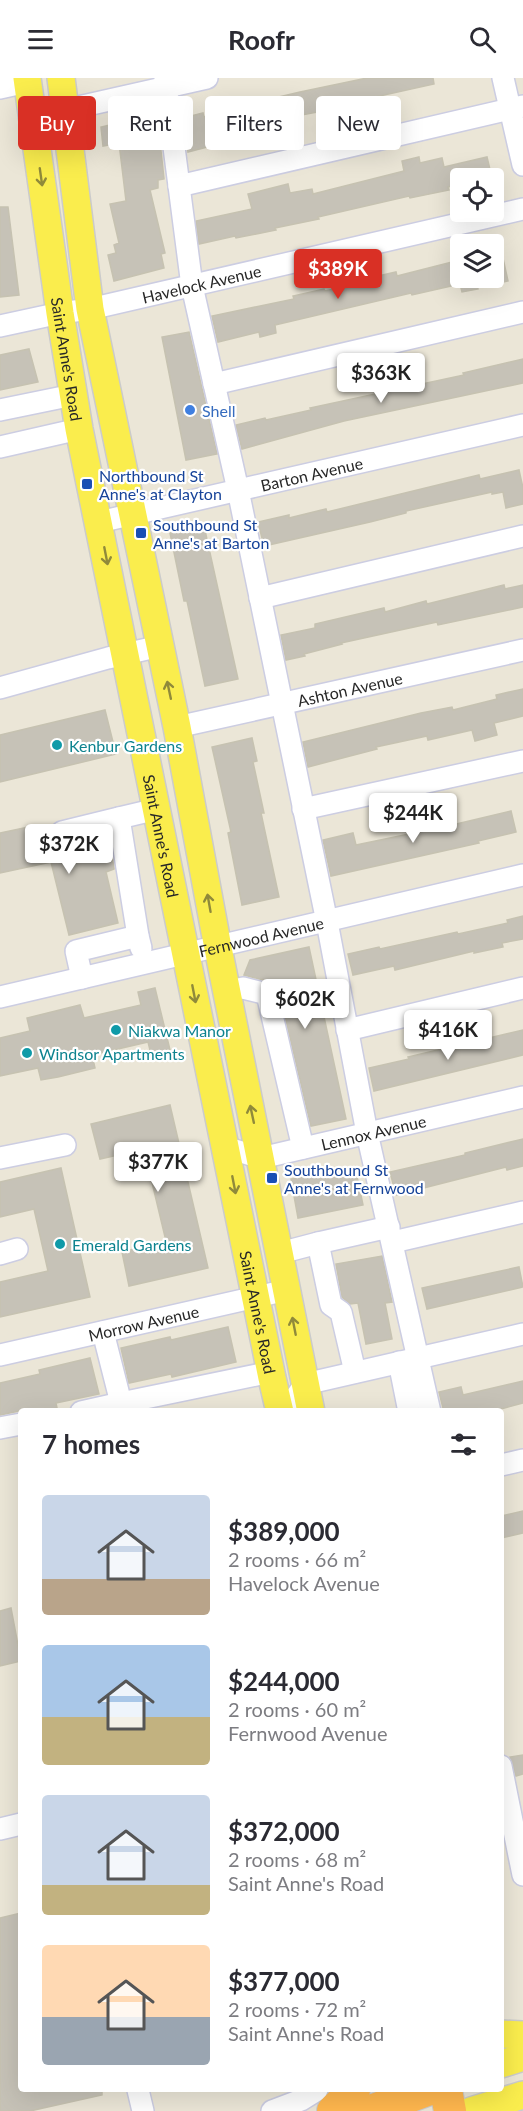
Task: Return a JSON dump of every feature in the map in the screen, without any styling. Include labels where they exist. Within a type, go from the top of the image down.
[{"type":"highway","points":[[333,2111],[352,2092]]},
{"type":"highway","points":[[446,2092],[450,2111]]},
{"type":"highway","points":[[371,2111],[417,2096]]},
{"type":"main road","name":"Saint Anne's Road","points":[[61,78],[63,96]]},
{"type":"main road","name":"Saint Anne's Road","points":[[27,80],[79,429],[271,1372],[282,1408]]},
{"type":"main road","name":"Saint Anne's Road","points":[[70,150],[90,309],[177,727],[218,948],[310,1408]]},
{"type":"main road","points":[[504,2034],[523,2035]]},
{"type":"main road","points":[[504,2063],[523,2057]]},
{"type":"main road","points":[[471,2111],[523,2095]]},
{"type":"street","points":[[96,102],[166,83],[207,78]]},
{"type":"street","points":[[503,78],[517,107],[523,165]]},
{"type":"street","points":[[0,88],[27,80]]},
{"type":"street","points":[[166,83],[192,286],[238,490],[366,1116],[367,1133],[391,1235],[409,1360],[409,1408]]},
{"type":"street","points":[[179,186],[517,107]]},
{"type":"street","name":"Havelock Avenue","points":[[0,326],[90,309],[523,209]]},
{"type":"street","points":[[214,384],[523,312]]},
{"type":"street","points":[[0,410],[73,395]]},
{"type":"street","name":"Barton Avenue","points":[[99,522],[523,426]]},
{"type":"street","points":[[0,447],[79,429]]},
{"type":"street","points":[[260,598],[523,536]]},
{"type":"street","points":[[0,688],[125,653],[160,646]]},
{"type":"street","name":"Ashton Avenue","points":[[177,727],[523,650]]},
{"type":"street","points":[[303,809],[523,761]]},
{"type":"street","points":[[62,832],[157,809]]},
{"type":"street","points":[[119,818],[144,963]]},
{"type":"street","name":"Fernwood Avenue","points":[[0,996],[218,948],[523,876]]},
{"type":"street","points":[[82,978],[76,951],[138,936]]},
{"type":"street","points":[[227,991],[243,988],[267,994],[303,1148]]},
{"type":"street","points":[[347,1030],[523,988]]},
{"type":"street","name":"Lennox Avenue","points":[[261,1158],[523,1097]]},
{"type":"street","points":[[0,1158],[65,1145]]},
{"type":"street","points":[[225,1147],[261,1158]]},
{"type":"street","points":[[280,1253],[318,1243],[391,1235],[523,1212]]},
{"type":"street","points":[[318,1243],[331,1305],[341,1312],[355,1372]]},
{"type":"street","name":"Morrow Avenue","points":[[0,1355],[287,1290]]},
{"type":"street","points":[[103,1332],[121,1403]]},
{"type":"street","points":[[286,1408],[305,1384],[523,1334]]},
{"type":"street","points":[[409,1360],[428,1408]]},
{"type":"street","points":[[99,1408],[271,1372]]},
{"type":"street","points":[[0,1428],[18,1425]]},
{"type":"street","points":[[504,1464],[523,1460]]},
{"type":"street","points":[[504,1781],[523,1875]]},
{"type":"street","points":[[0,1829],[18,1825]]},
{"type":"street","points":[[138,2092],[143,2111]]},
{"type":"street","points":[[272,2111],[301,2100],[314,2092]]},
{"type":"building","points":[[367,78],[433,78],[434,84],[380,96],[316,96],[316,112],[304,115],[304,96],[283,96]]},
{"type":"building","points":[[203,113],[205,148],[188,152],[188,150],[193,150],[193,116]]},
{"type":"building","points":[[108,125],[108,145],[103,146],[101,127]]},
{"type":"building","points":[[120,150],[161,150],[164,179],[158,180],[158,188],[150,190],[165,253],[161,254],[164,268],[114,281],[108,255],[116,253],[114,245],[119,243],[110,204],[126,201]]},
{"type":"building","points":[[419,157],[420,163],[442,158],[444,167],[487,157],[490,168],[450,168],[449,190],[410,198],[409,196],[275,228],[276,230],[199,244],[196,221],[252,209],[248,194],[288,184],[290,193],[312,189],[313,194],[404,171],[402,161]]},
{"type":"building","points":[[0,207],[8,207],[19,295],[0,297]]},
{"type":"building","points":[[450,263],[450,286],[412,295],[411,293],[275,325],[276,333],[260,337],[259,332],[218,342],[212,316],[294,299],[293,296],[369,281],[369,278],[396,272],[397,276]]},
{"type":"building","points":[[504,263],[508,281],[504,282]]},
{"type":"building","points":[[461,288],[478,289],[462,292]]},
{"type":"building","points":[[189,332],[217,454],[186,460],[162,337]]},
{"type":"building","points":[[29,349],[38,382],[0,390],[0,355]]},
{"type":"building","points":[[523,359],[523,383],[344,421],[242,449],[236,425],[464,375],[463,373]]},
{"type":"building","points":[[519,470],[523,488],[523,504],[506,508],[503,492],[492,494],[492,492],[264,546],[258,522],[289,515],[289,518],[326,509],[327,512],[479,475],[480,479]]},
{"type":"building","points":[[204,526],[238,679],[205,686],[170,533]]},
{"type":"building","points":[[504,585],[505,589],[523,585],[523,607],[438,625],[437,622],[341,643],[286,660],[281,635],[315,628],[315,624],[384,608],[385,612],[426,601],[427,604]]},
{"type":"building","points":[[523,689],[523,716],[494,723],[497,735],[475,741],[472,730],[428,740],[427,736],[376,747],[377,749],[308,767],[303,742],[421,713],[452,707],[453,710],[497,699],[496,695]]},
{"type":"building","name":"Kenbur Gardens","points":[[105,710],[116,754],[0,782],[0,735]]},
{"type":"building","points":[[252,738],[257,761],[253,762],[264,813],[261,813],[279,897],[242,905],[228,833],[231,832],[212,747]]},
{"type":"building","points":[[511,811],[516,832],[478,841],[479,843],[331,876],[323,840],[353,833],[356,845]]},
{"type":"building","points":[[29,827],[33,844],[52,839],[58,844],[65,844],[109,834],[114,869],[106,872],[118,923],[69,935],[51,862],[0,873],[0,833]]},
{"type":"building","points":[[523,916],[523,939],[502,943],[503,947],[474,953],[474,951],[395,970],[394,966],[353,975],[348,954],[457,932],[458,934],[508,923],[507,920]]},
{"type":"building","points":[[309,947],[346,1119],[311,1126],[279,991],[271,982],[244,975],[250,960]]},
{"type":"building","points":[[155,988],[170,1050],[151,1054],[148,1042],[92,1055],[95,1068],[58,1077],[41,1080],[38,1068],[0,1076],[0,1038],[30,1031],[27,1018],[80,1005],[84,1018],[141,1005],[138,992]]},
{"type":"building","points":[[523,1030],[523,1055],[374,1091],[369,1068]]},
{"type":"building","points":[[170,1105],[208,1268],[129,1286],[122,1252],[166,1241],[144,1149],[100,1159],[91,1124]]},
{"type":"building","points":[[523,1139],[523,1166],[507,1170],[506,1167],[396,1195],[390,1172]]},
{"type":"building","points":[[355,1167],[363,1205],[298,1218],[291,1179]]},
{"type":"building","name":"Emerald Gardens","points":[[61,1168],[90,1297],[0,1317],[0,1282],[48,1271],[34,1209],[0,1217],[0,1182]]},
{"type":"building","points":[[382,1256],[392,1302],[385,1303],[392,1339],[366,1344],[358,1303],[350,1304],[342,1297],[336,1264]]},
{"type":"building","points":[[519,1267],[523,1287],[427,1309],[422,1288]]},
{"type":"building","points":[[228,1327],[236,1362],[172,1377],[171,1374],[129,1383],[121,1348]]},
{"type":"building","points":[[90,1358],[99,1394],[56,1403],[57,1408],[18,1408],[18,1411],[0,1415],[0,1383],[40,1374],[39,1370]]},
{"type":"building","points":[[523,1381],[523,1403],[504,1408],[443,1408],[439,1392],[461,1387],[463,1395]]},
{"type":"building","points":[[523,1511],[523,1533],[504,1537],[504,1515]]},
{"type":"building","points":[[11,1608],[18,1645],[18,1662],[0,1666],[0,1611]]},
{"type":"building","points":[[523,1755],[523,1774],[516,1776],[510,1757]]},
{"type":"building","points":[[18,1914],[18,2092],[102,2092],[102,2095],[30,2111],[0,2111],[0,1918]]},
{"type":"place","name":"Shell","points":[[190,410]]},
{"type":"place","name":"Northbound St Anne's at Clayton","points":[[87,484]]},
{"type":"place","name":"Southbound St Anne's at Barton","points":[[141,533]]},
{"type":"place","name":"Kenbur Gardens","points":[[57,745]]},
{"type":"place","name":"Niakwa Manor","points":[[116,1030]]},
{"type":"place","name":"Windsor Apartments","points":[[27,1053]]},
{"type":"place","name":"Southbound St Anne's at Fernwood","points":[[272,1178]]},
{"type":"place","name":"Emerald Gardens","points":[[60,1244]]}]
